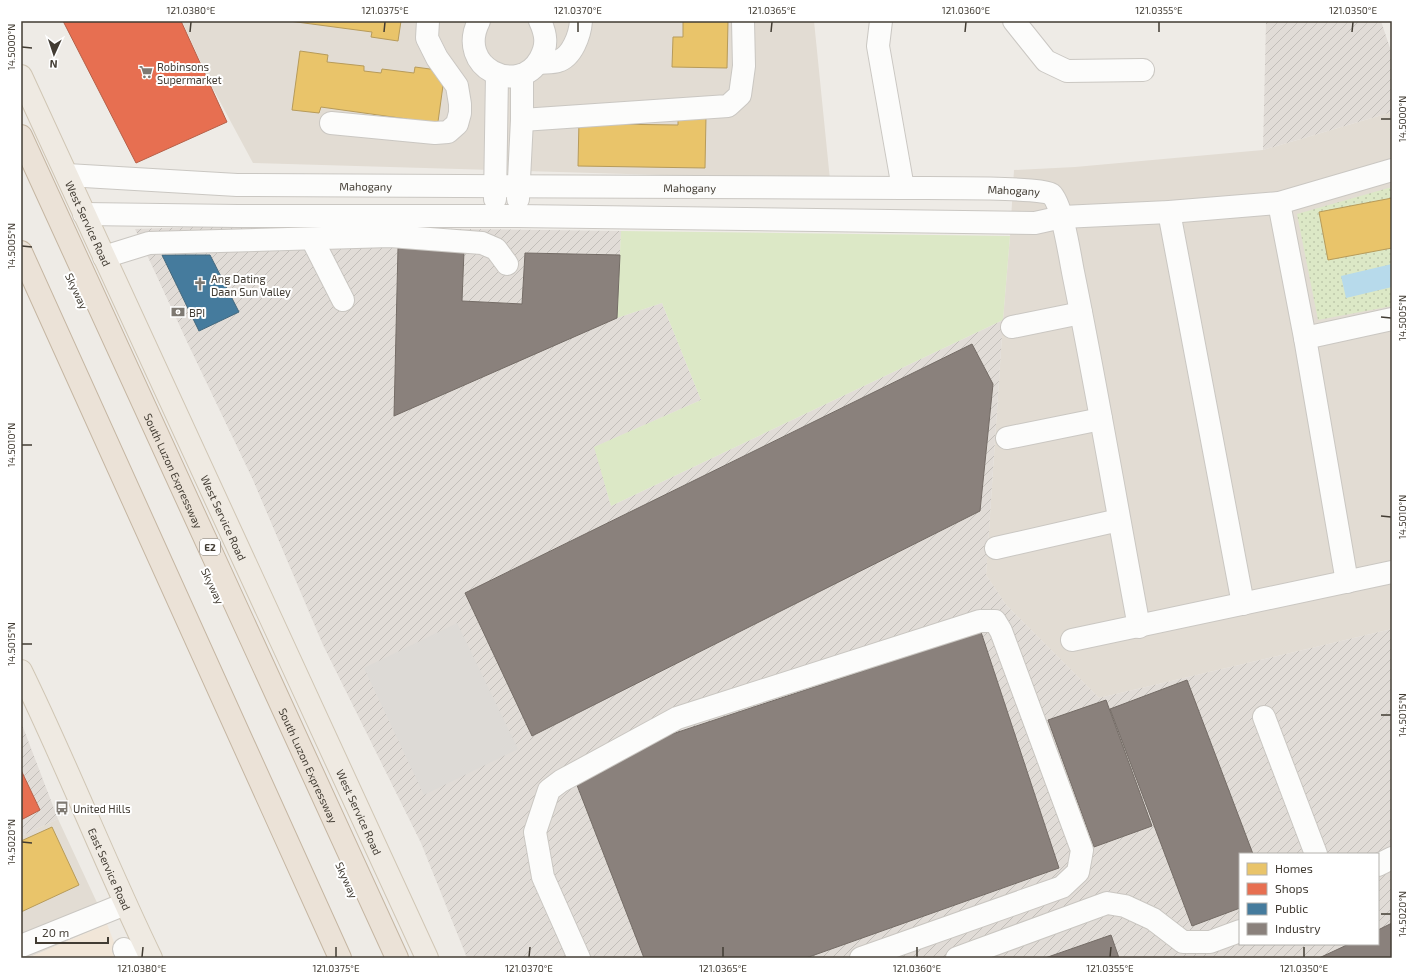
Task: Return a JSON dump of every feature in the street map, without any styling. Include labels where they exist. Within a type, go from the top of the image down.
[{"type":"highway","name":"South Luzon Expressway","points":[[21,136],[397,958]]},
{"type":"highway","name":"Skyway","points":[[21,170],[275,721],[382,958]]},
{"type":"highway","points":[[21,252],[340,958]]},
{"type":"highway","points":[[21,276],[330,958]]},
{"type":"main road","name":"West Service Road","points":[[21,76],[427,958]]},
{"type":"main road","name":"East Service Road","points":[[22,674],[125,904],[151,958]]},
{"type":"street","points":[[331,123],[435,133],[448,132],[457,124],[460,104],[457,86],[437,58],[427,38],[428,21]]},
{"type":"street","points":[[479,21],[473,39],[475,50],[480,61],[497,75],[508,76],[559,61],[573,50],[581,27],[581,21]]},
{"type":"street","points":[[517,216],[522,120],[530,69],[544,53],[546,42],[540,21]]},
{"type":"street","points":[[522,120],[728,106],[740,95],[744,66],[743,21]]},
{"type":"street","points":[[881,21],[878,46],[904,188]]},
{"type":"street","points":[[1014,21],[1046,61],[1067,71],[1143,70]]},
{"type":"street","points":[[494,216],[496,186],[497,75]]},
{"type":"street","points":[[84,214],[219,216],[517,216],[1035,223],[1062,218],[1169,212],[1279,203],[1392,170]]},
{"type":"street","name":"Mahogany","points":[[67,174],[220,184],[904,188],[1044,191],[1050,193],[1055,198],[1062,218],[1139,627]]},
{"type":"street","points":[[219,216],[220,184]]},
{"type":"street","points":[[956,222],[957,189]]},
{"type":"street","points":[[1279,203],[1305,338],[1347,582]]},
{"type":"street","points":[[1169,212],[1243,604]]},
{"type":"street","points":[[104,257],[149,243],[390,236],[482,243],[496,249],[507,264]]},
{"type":"street","points":[[312,239],[343,300]]},
{"type":"street","points":[[1012,327],[1081,313]]},
{"type":"street","points":[[1305,338],[1392,319]]},
{"type":"street","points":[[1007,438],[1100,419]]},
{"type":"street","points":[[996,548],[1119,520]]},
{"type":"street","points":[[1072,640],[1139,627],[1392,572]]},
{"type":"street","points":[[579,958],[543,877],[535,832],[549,790],[561,781],[677,718],[980,621],[995,621],[1002,631],[1082,850],[1078,872],[1062,887],[861,958]]},
{"type":"street","points":[[1264,717],[1316,853]]},
{"type":"street","points":[[1379,864],[1392,858]]},
{"type":"street","points":[[957,958],[1107,903],[1125,906],[1153,919],[1183,942],[1210,942],[1239,931]]},
{"type":"street","points":[[21,946],[125,904]]},
{"type":"shaded area","points":[[182,21],[814,21],[830,180],[253,163],[211,85]]},
{"type":"shaded area","points":[[1266,21],[1381,21],[1392,54],[1392,112],[1263,150]]},
{"type":"shaded area","points":[[1392,112],[1392,629],[1099,698],[1006,605],[986,575],[1014,170],[1075,167],[1263,150]]},
{"type":"shaded area","points":[[222,226],[621,231],[617,318],[662,303],[701,400],[595,447],[611,506],[1003,320],[986,575],[1006,605],[1099,698],[1392,629],[1392,958],[467,958],[421,843],[323,645],[253,480],[135,229]]},
{"type":"shaded area","points":[[457,623],[518,749],[424,795],[364,668]]},
{"type":"shaded area","points":[[21,722],[58,819],[21,836]]},
{"type":"shaded area","points":[[58,819],[107,924],[28,958],[21,958],[21,836]]},
{"type":"shaded area","points":[[107,924],[120,958],[28,958]]},
{"type":"green space","points":[[1392,187],[1392,306],[1318,320],[1297,214]]},
{"type":"green space","points":[[621,231],[1010,236],[1003,320],[611,506],[594,447],[701,400],[662,303],[617,318]]},
{"type":"water","points":[[1392,264],[1392,287],[1346,298],[1341,276]]},
{"type":"building: Homes","points":[[289,21],[401,21],[398,41],[371,37],[372,32]]},
{"type":"building: Homes","points":[[683,21],[728,21],[727,68],[672,67],[673,37],[683,37]]},
{"type":"building: Homes","points":[[300,51],[328,55],[327,62],[364,66],[364,71],[381,73],[382,69],[414,73],[415,67],[445,71],[437,129],[407,126],[407,119],[321,107],[319,113],[292,110]]},
{"type":"building: Homes","points":[[678,115],[706,116],[705,168],[578,166],[579,120],[606,124],[678,125]]},
{"type":"building: Homes","points":[[1392,198],[1392,248],[1328,260],[1319,212]]},
{"type":"building: Homes","points":[[52,827],[79,885],[21,912],[21,841]]},
{"type":"building: Shops","name":"Robinsons Supermarket","points":[[63,21],[181,21],[227,122],[136,163]]},
{"type":"building: Shops","points":[[21,770],[40,810],[21,820]]},
{"type":"building: Public","name":"Ang Dating Daan Sun Valley","points":[[162,255],[210,255],[239,312],[199,331]]},
{"type":"building: Industry","points":[[398,248],[464,251],[462,301],[522,304],[525,253],[620,255],[617,318],[394,416]]},
{"type":"building: Industry","points":[[972,344],[993,384],[980,511],[532,736],[465,593]]},
{"type":"building: Industry","points":[[981,632],[1059,868],[806,958],[644,958],[575,780],[660,738]]},
{"type":"building: Industry","points":[[1187,680],[1253,853],[1239,853],[1239,908],[1192,926],[1110,709]]},
{"type":"building: Industry","points":[[1106,700],[1152,826],[1094,847],[1048,720]]},
{"type":"building: Industry","points":[[1392,923],[1392,958],[1319,958],[1347,945],[1379,945],[1379,930]]},
{"type":"building: Industry","points":[[1111,935],[1119,958],[1045,958]]},
{"type":"place","name":"Robinsons Supermarket","points":[[146,72]]},
{"type":"place","name":"Ang Dating Daan Sun Valley","points":[[200,284]]},
{"type":"place","name":"BPI","points":[[178,312]]},
{"type":"place","name":"United Hills","points":[[62,808]]}]
